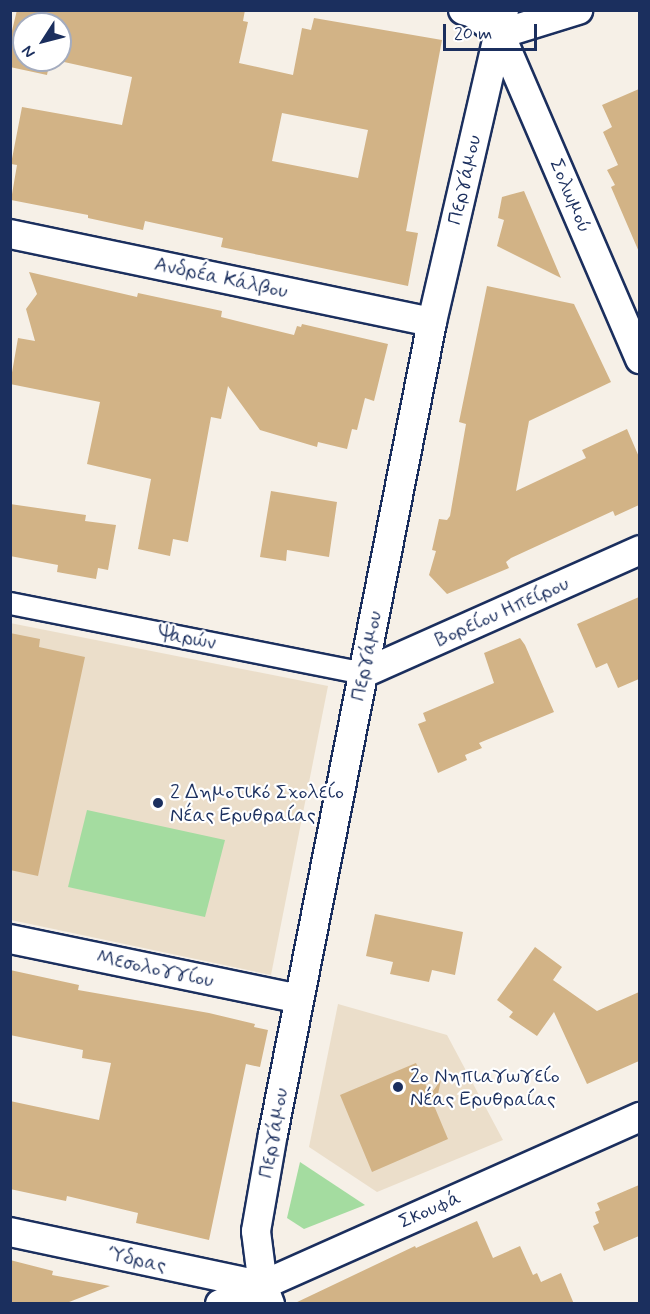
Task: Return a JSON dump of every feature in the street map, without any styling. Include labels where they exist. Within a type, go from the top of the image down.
[{"type":"street","points":[[463,10],[502,22],[578,10]]},
{"type":"street","name":"Περγάμου","points":[[267,1295],[256,1231],[298,999],[432,322],[502,22]]},
{"type":"street","name":"Σολωμού","points":[[502,22],[639,359]]},
{"type":"street","name":"Ανδρέα Κάλβου","points":[[10,234],[432,322]]},
{"type":"street","name":"Βορείου Ηπείρου","points":[[364,673],[639,550]]},
{"type":"street","name":"Ψαρών","points":[[10,603],[364,673]]},
{"type":"street","name":"Μεσολογγίου","points":[[10,939],[298,999]]},
{"type":"street","name":"Σκουφά","points":[[220,1304],[267,1295],[639,1117]]},
{"type":"street","name":"Ύδρας","points":[[10,1232],[267,1295]]},
{"type":"shaded area","name":"2 Δημοτικό Σχολείο Νέας Ερυθραίας","points":[[10,623],[328,686],[271,975],[11,920]]},
{"type":"shaded area","name":"2ο Νηπιαγωγείο Νέας Ερυθραίας","points":[[338,1004],[447,1035],[503,1140],[377,1192],[309,1147]]},
{"type":"green space","points":[[87,810],[225,840],[205,917],[68,887]]},
{"type":"green space","points":[[300,1162],[365,1205],[304,1229],[287,1218]]},
{"type":"building","points":[[17,10],[245,10],[243,21],[248,22],[239,63],[293,75],[302,28],[311,30],[314,18],[442,40],[406,231],[418,233],[408,286],[221,247],[223,238],[145,221],[143,230],[88,218],[88,215],[11,200],[17,165],[11,164],[22,107],[122,125],[132,77],[72,64],[72,12],[17,12]],"holes":[[[282,113],[368,130],[358,178],[272,161]]]},
{"type":"building","points":[[12,31],[12,67],[10,67],[10,39]]},
{"type":"building","points":[[639,89],[639,252],[611,187],[615,185],[607,170],[618,165],[603,132],[612,127],[602,105]]},
{"type":"building","points":[[524,191],[561,278],[497,246],[504,220],[498,218],[502,197]]},
{"type":"building","points":[[29,272],[137,297],[138,293],[222,311],[221,317],[294,335],[297,326],[301,327],[302,324],[388,344],[374,401],[365,398],[357,430],[352,429],[347,449],[318,442],[317,447],[260,430],[228,386],[221,419],[211,417],[188,542],[173,539],[170,556],[138,549],[151,479],[87,464],[100,402],[10,384],[18,338],[35,341],[26,309],[37,294]]},
{"type":"building","points":[[487,286],[574,304],[611,382],[529,421],[516,491],[586,458],[582,450],[627,429],[639,457],[639,505],[615,516],[613,511],[511,558],[506,562],[509,568],[447,594],[429,575],[436,551],[432,550],[439,519],[447,520],[450,516],[466,424],[459,422]]},
{"type":"building","points":[[271,491],[337,502],[329,557],[287,550],[286,561],[260,557]]},
{"type":"building","points":[[10,504],[86,515],[85,521],[116,525],[108,570],[98,568],[96,579],[57,572],[58,565],[10,556]]},
{"type":"building","points":[[639,597],[639,679],[618,688],[607,663],[596,668],[577,624]]},
{"type":"building","points":[[10,633],[40,639],[39,647],[85,657],[38,876],[10,870]]},
{"type":"building","points":[[520,638],[554,712],[479,743],[482,748],[465,755],[467,760],[438,773],[418,724],[426,721],[423,713],[494,683],[484,653]]},
{"type":"building","points":[[375,914],[463,932],[455,975],[432,970],[429,982],[390,974],[393,962],[366,956]]},
{"type":"building","points":[[535,947],[562,967],[553,980],[597,1011],[639,992],[639,1061],[587,1084],[554,1012],[537,1036],[509,1017],[513,1012],[497,1000]]},
{"type":"building","points":[[10,970],[79,985],[78,990],[209,1013],[255,1024],[254,1027],[268,1030],[260,1067],[246,1064],[209,1240],[136,1223],[138,1213],[67,1196],[66,1201],[10,1189],[10,1101],[99,1120],[111,1063],[82,1058],[83,1050],[10,1035]]},
{"type":"building","points":[[416,1063],[430,1095],[441,1080],[435,1108],[448,1139],[372,1172],[340,1095]]},
{"type":"building","points":[[639,1185],[639,1236],[604,1251],[593,1226],[599,1223],[595,1212],[600,1210],[597,1203]]},
{"type":"building","points":[[477,1221],[493,1258],[520,1246],[533,1275],[537,1273],[541,1282],[561,1273],[574,1304],[293,1304],[415,1246],[416,1248]]},
{"type":"building","points":[[10,1260],[53,1271],[52,1275],[110,1286],[64,1304],[10,1304]]},
{"type":"place","name":"2 Δημοτικό Σχολείο Νέας Ερυθραίας","points":[[158,803]]},
{"type":"place","name":"2ο Νηπιαγωγείο Νέας Ερυθραίας","points":[[398,1087]]}]
